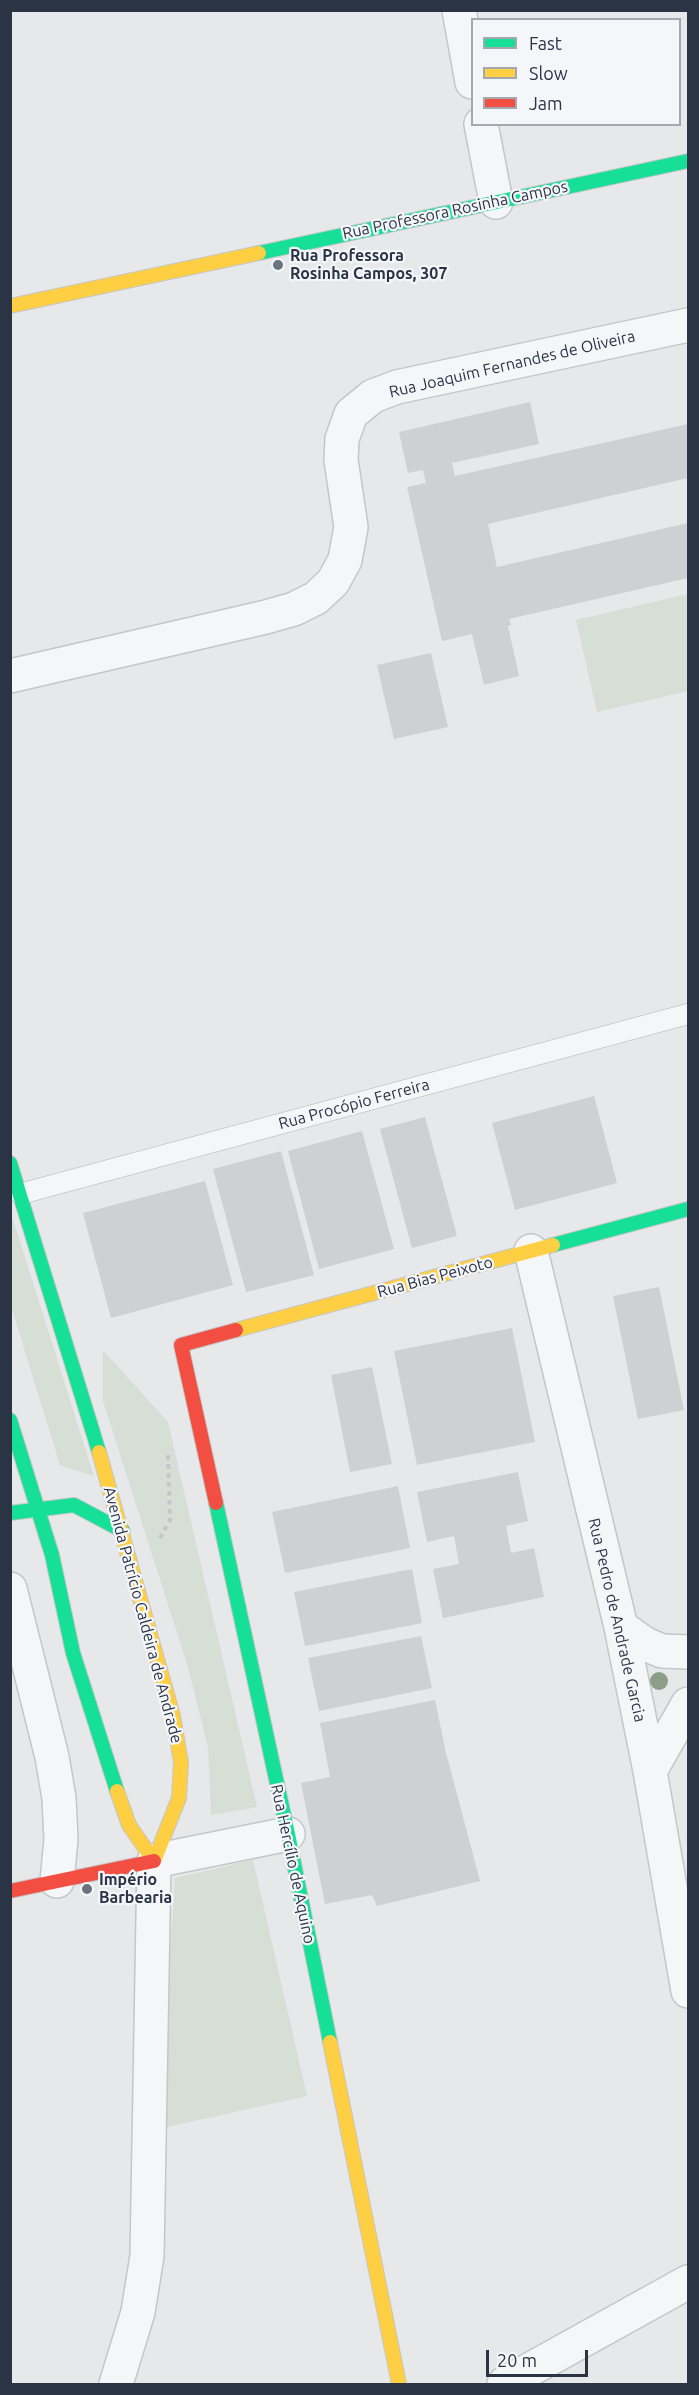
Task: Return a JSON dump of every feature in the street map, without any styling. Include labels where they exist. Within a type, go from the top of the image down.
[{"type":"street","points":[[459,10],[471,76]]},
{"type":"street","points":[[480,126],[496,202]]},
{"type":"street","name":"Rua Professora Rosinha Campos","points":[[10,306],[688,161]]},
{"type":"street","name":"Rua Joaquim Fernandes de Oliveira","points":[[10,676],[266,617],[294,609],[316,598],[333,582],[345,560],[351,527],[341,460],[342,439],[351,414],[373,396],[397,387],[688,325]]},
{"type":"street","name":"Avenida Patrício Caldeira de Andrade","points":[[10,1163],[123,1531],[173,1716],[182,1762],[179,1798],[154,1861]]},
{"type":"street","name":"Rua Bias Peixoto","points":[[182,1345],[688,1209]]},
{"type":"street","name":"Rua Pedro de Andrade Garcia","points":[[531,1251],[621,1627],[650,1771],[688,1991]]},
{"type":"street","name":"Rua Hercílio de Aquino","points":[[182,1345],[288,1834],[399,2385]]},
{"type":"street","points":[[10,1420],[52,1555],[73,1653],[94,1728],[129,1825],[154,1861],[147,2256],[138,2312],[116,2385]]},
{"type":"street","points":[[10,1513],[74,1505],[123,1531]]},
{"type":"street","points":[[10,1589],[52,1756],[59,1798],[61,1839],[57,1881]]},
{"type":"street","points":[[621,1627],[645,1644],[662,1651],[688,1652]]},
{"type":"street","points":[[650,1771],[688,1704]]},
{"type":"street","points":[[10,1891],[288,1834]]},
{"type":"street","points":[[504,2385],[688,2282]]},
{"type":"lane","name":"Rua Procópio Ferreira","points":[[20,1194],[688,1014]]},
{"type":"path","points":[[127,1545],[155,1548],[170,1520],[170,1446]]},
{"type":"shaded area","points":[[688,594],[688,691],[597,712],[576,620]]},
{"type":"shaded area","points":[[10,1210],[94,1476],[60,1465],[11,1306]]},
{"type":"shaded area","points":[[103,1350],[168,1422],[257,1807],[211,1815],[208,1747],[188,1667],[103,1401]]},
{"type":"shaded area","points":[[253,1860],[307,2096],[158,2129],[175,1878]]},
{"type":"building","points":[[530,402],[539,444],[452,463],[455,476],[688,424],[688,478],[488,524],[497,567],[688,523],[688,578],[509,619],[511,625],[508,626],[519,676],[484,685],[472,634],[442,641],[407,487],[426,483],[423,470],[408,473],[399,432]]},
{"type":"building","points":[[431,653],[448,727],[394,739],[377,665]]},
{"type":"building","points":[[594,1096],[617,1183],[515,1210],[492,1123]]},
{"type":"building","points":[[425,1117],[457,1236],[412,1248],[380,1129]]},
{"type":"building","points":[[362,1131],[394,1249],[319,1269],[288,1151]]},
{"type":"building","points":[[281,1151],[314,1275],[246,1292],[213,1169]]},
{"type":"building","points":[[205,1181],[233,1285],[111,1318],[83,1213]]},
{"type":"building","points":[[659,1287],[684,1410],[638,1419],[613,1296]]},
{"type":"building","points":[[512,1328],[535,1442],[417,1465],[394,1351]]},
{"type":"building","points":[[372,1367],[392,1464],[350,1472],[331,1375]]},
{"type":"building","points":[[518,1472],[528,1521],[506,1526],[511,1553],[534,1548],[544,1597],[443,1618],[433,1569],[459,1564],[454,1536],[427,1542],[417,1492]]},
{"type":"building","points":[[398,1486],[410,1548],[285,1573],[272,1512]]},
{"type":"building","points":[[412,1569],[422,1623],[305,1646],[294,1592]]},
{"type":"building","points":[[421,1636],[432,1688],[319,1711],[308,1658]]},
{"type":"building","points":[[435,1700],[446,1753],[480,1881],[377,1906],[372,1895],[325,1904],[301,1783],[330,1777],[320,1723]]},
{"type":"traffic: fast","points":[[259,253],[688,161]]},
{"type":"traffic: fast","points":[[10,1163],[99,1452]]},
{"type":"traffic: fast","points":[[553,1245],[688,1209]]},
{"type":"traffic: fast","points":[[10,1420],[52,1555],[73,1653],[117,1791]]},
{"type":"traffic: fast","points":[[216,1503],[288,1834],[330,2042]]},
{"type":"traffic: fast","points":[[10,1513],[74,1505],[123,1531]]},
{"type":"traffic: slow","points":[[10,306],[259,253]]},
{"type":"traffic: slow","points":[[236,1330],[553,1245]]},
{"type":"traffic: slow","points":[[99,1452],[173,1716],[181,1762],[179,1798],[154,1861]]},
{"type":"traffic: slow","points":[[117,1791],[129,1825],[154,1861]]},
{"type":"traffic: slow","points":[[330,2042],[399,2384]]},
{"type":"traffic: jam","points":[[216,1503],[181,1345],[236,1330]]},
{"type":"traffic: jam","points":[[10,1891],[154,1861]]},
{"type":"place","name":"Rua Professora Rosinha Campos, 307","points":[[278,265]]},
{"type":"place","name":"Império Barbearia","points":[[87,1889]]}]
